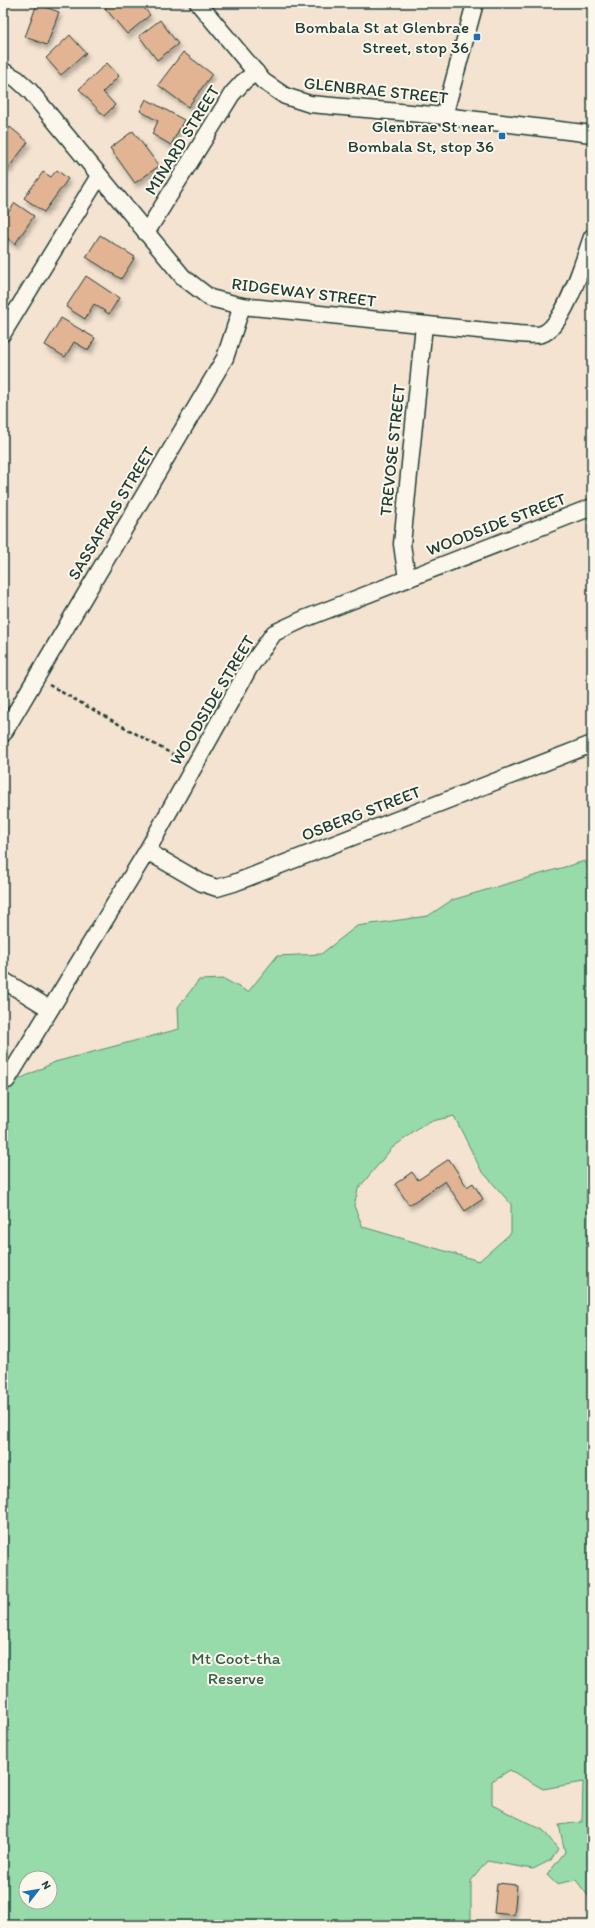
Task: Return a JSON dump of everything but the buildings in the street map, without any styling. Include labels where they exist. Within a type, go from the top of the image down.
[{"type":"street","name":"GLENBRAE STREET","points":[[198,3],[256,72],[277,92],[301,102],[444,116],[592,134]]},
{"type":"street","points":[[444,116],[475,3]]},
{"type":"street","name":"RIDGEWAY STREET","points":[[3,71],[18,79],[30,91],[183,277],[210,298],[242,306],[518,334],[542,334],[554,325],[565,309],[592,237]]},
{"type":"street","name":"MINARD STREET","points":[[146,233],[232,94],[243,82],[256,72]]},
{"type":"street","points":[[3,332],[99,176]]},
{"type":"street","name":"SASSAFRAS STREET","points":[[3,734],[224,358],[242,306]]},
{"type":"street","name":"TREVOSE STREET","points":[[407,579],[402,544],[424,325]]},
{"type":"street","name":"WOODSIDE STREET","points":[[7,1080],[147,851],[193,766],[249,668],[274,633],[407,579],[592,507]]},
{"type":"street","name":"OSBERG STREET","points":[[147,851],[202,883],[217,888],[234,883],[592,744]]},
{"type":"street","points":[[3,980],[50,1009]]},
{"type":"path","points":[[36,677],[193,766]]},
{"type":"green space","name":"Mt Coot-tha Reserve","points":[[585,861],[592,878],[592,1901],[576,1880],[556,1884],[547,1875],[565,1852],[559,1825],[582,1822],[583,1782],[543,1789],[510,1770],[492,1781],[492,1805],[543,1830],[558,1849],[551,1860],[533,1869],[487,1861],[471,1881],[471,1925],[3,1925],[3,1087],[55,1062],[179,1029],[178,1007],[199,980],[224,979],[248,992],[277,956],[321,954],[357,926],[428,916],[452,900]],"holes":[[[454,1116],[481,1170],[511,1204],[511,1233],[479,1261],[363,1227],[354,1206],[358,1189],[392,1148],[428,1122]]]},
{"type":"place","name":"Bombala St at Glenbrae Street, stop 36","points":[[477,37]]},
{"type":"place","name":"Glenbrae St near Bombala St, stop 36","points":[[502,136]]}]
